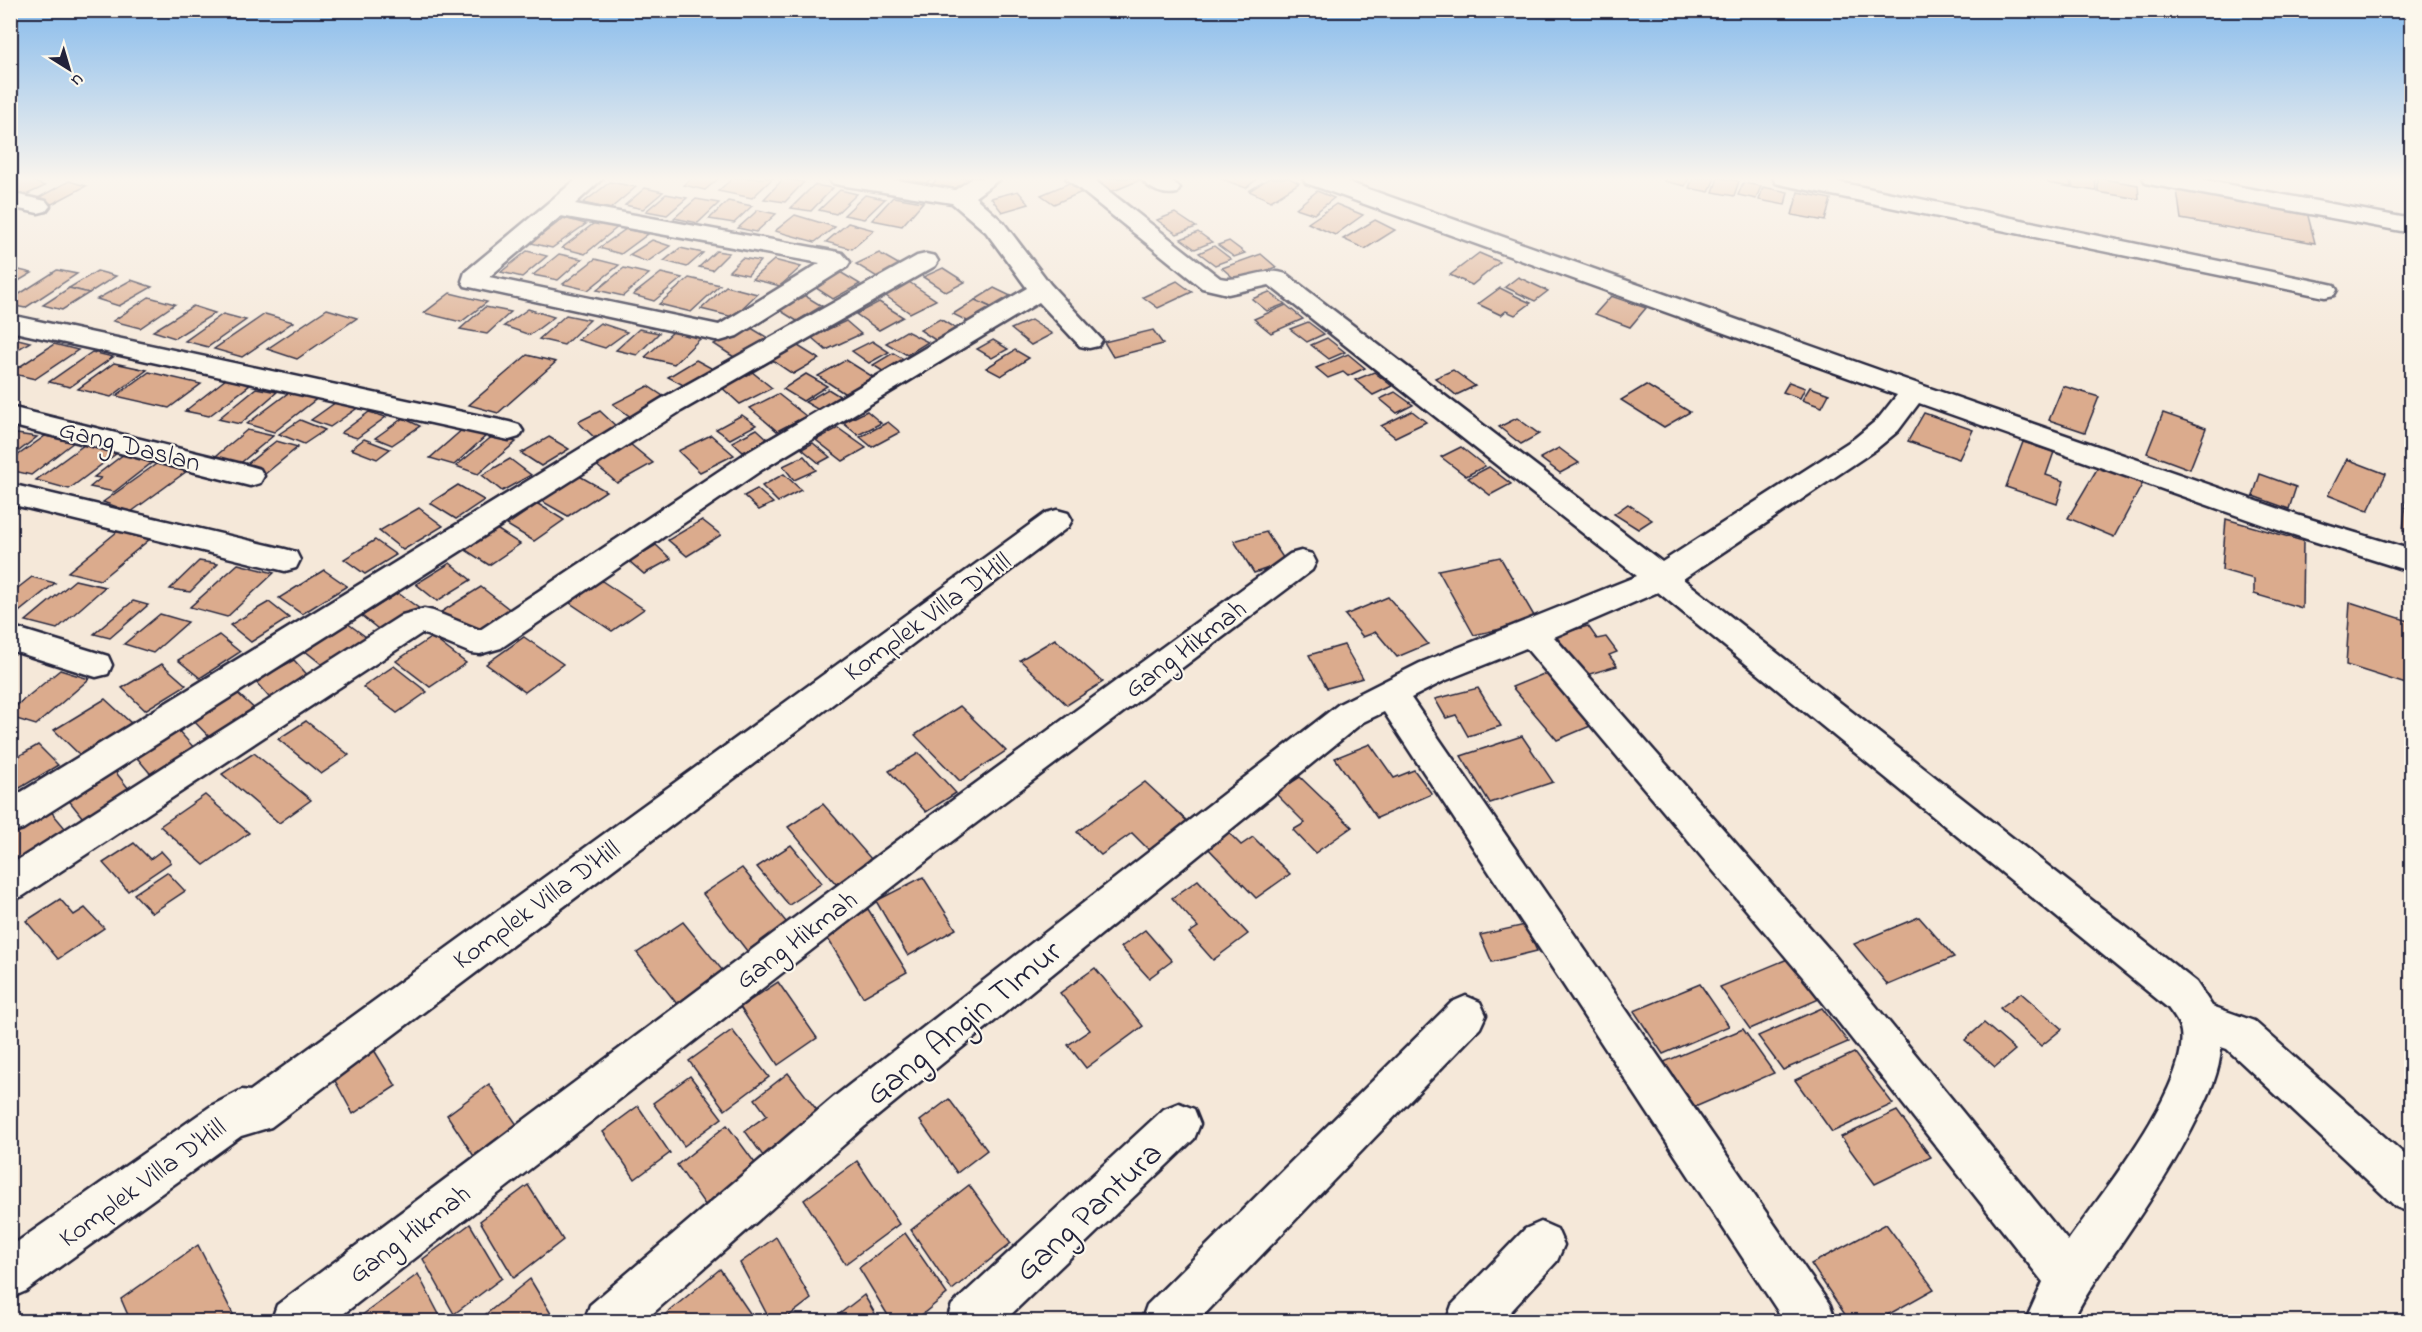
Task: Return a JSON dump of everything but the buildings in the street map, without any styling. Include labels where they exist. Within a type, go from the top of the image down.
[{"type":"street","points":[[519,240],[474,277],[474,281],[720,333],[728,331],[838,262],[833,258],[735,240]]},
{"type":"street","points":[[1005,240],[1042,290],[1089,340]]},
{"type":"street","points":[[1155,240],[1206,281],[1228,287],[1271,277],[1277,279],[1661,578],[2182,996],[2199,1021],[2202,1037],[2199,1057],[2174,1120],[2132,1191],[2070,1279],[2048,1322]]},
{"type":"street","points":[[1488,240],[2289,523],[2412,561]]},
{"type":"street","points":[[2084,240],[2325,290]]},
{"type":"street","points":[[10,818],[671,405],[926,261]]},
{"type":"street","points":[[10,885],[413,623],[423,620],[434,621],[474,642],[490,639],[753,462],[1042,290]]},
{"type":"street","points":[[10,323],[509,431]]},
{"type":"street","name":"Gang Angin TImur","points":[[607,1322],[849,1112],[1351,713],[1432,672],[1661,578],[1865,444],[1888,425],[1914,392]]},
{"type":"street","name":"Gang Daslan","points":[[10,416],[250,476]]},
{"type":"street","points":[[10,494],[285,560]]},
{"type":"street","name":"Komplek Villa D'Hill","points":[[10,1275],[226,1121],[242,1111],[256,1112],[1057,520]]},
{"type":"street","name":"Gang Hikmah","points":[[294,1322],[922,843],[1301,562]]},
{"type":"street","points":[[1531,632],[1821,969],[2070,1279]]},
{"type":"street","points":[[10,638],[96,664]]},
{"type":"street","points":[[1390,694],[1813,1322]]},
{"type":"street","points":[[1164,1322],[1466,1015]]},
{"type":"street","points":[[2199,1021],[2240,1034],[2412,1191]]},
{"type":"street","name":"Gang Pantura","points":[[969,1322],[1179,1124]]},
{"type":"street","points":[[1469,1322],[1541,1245]]}]
